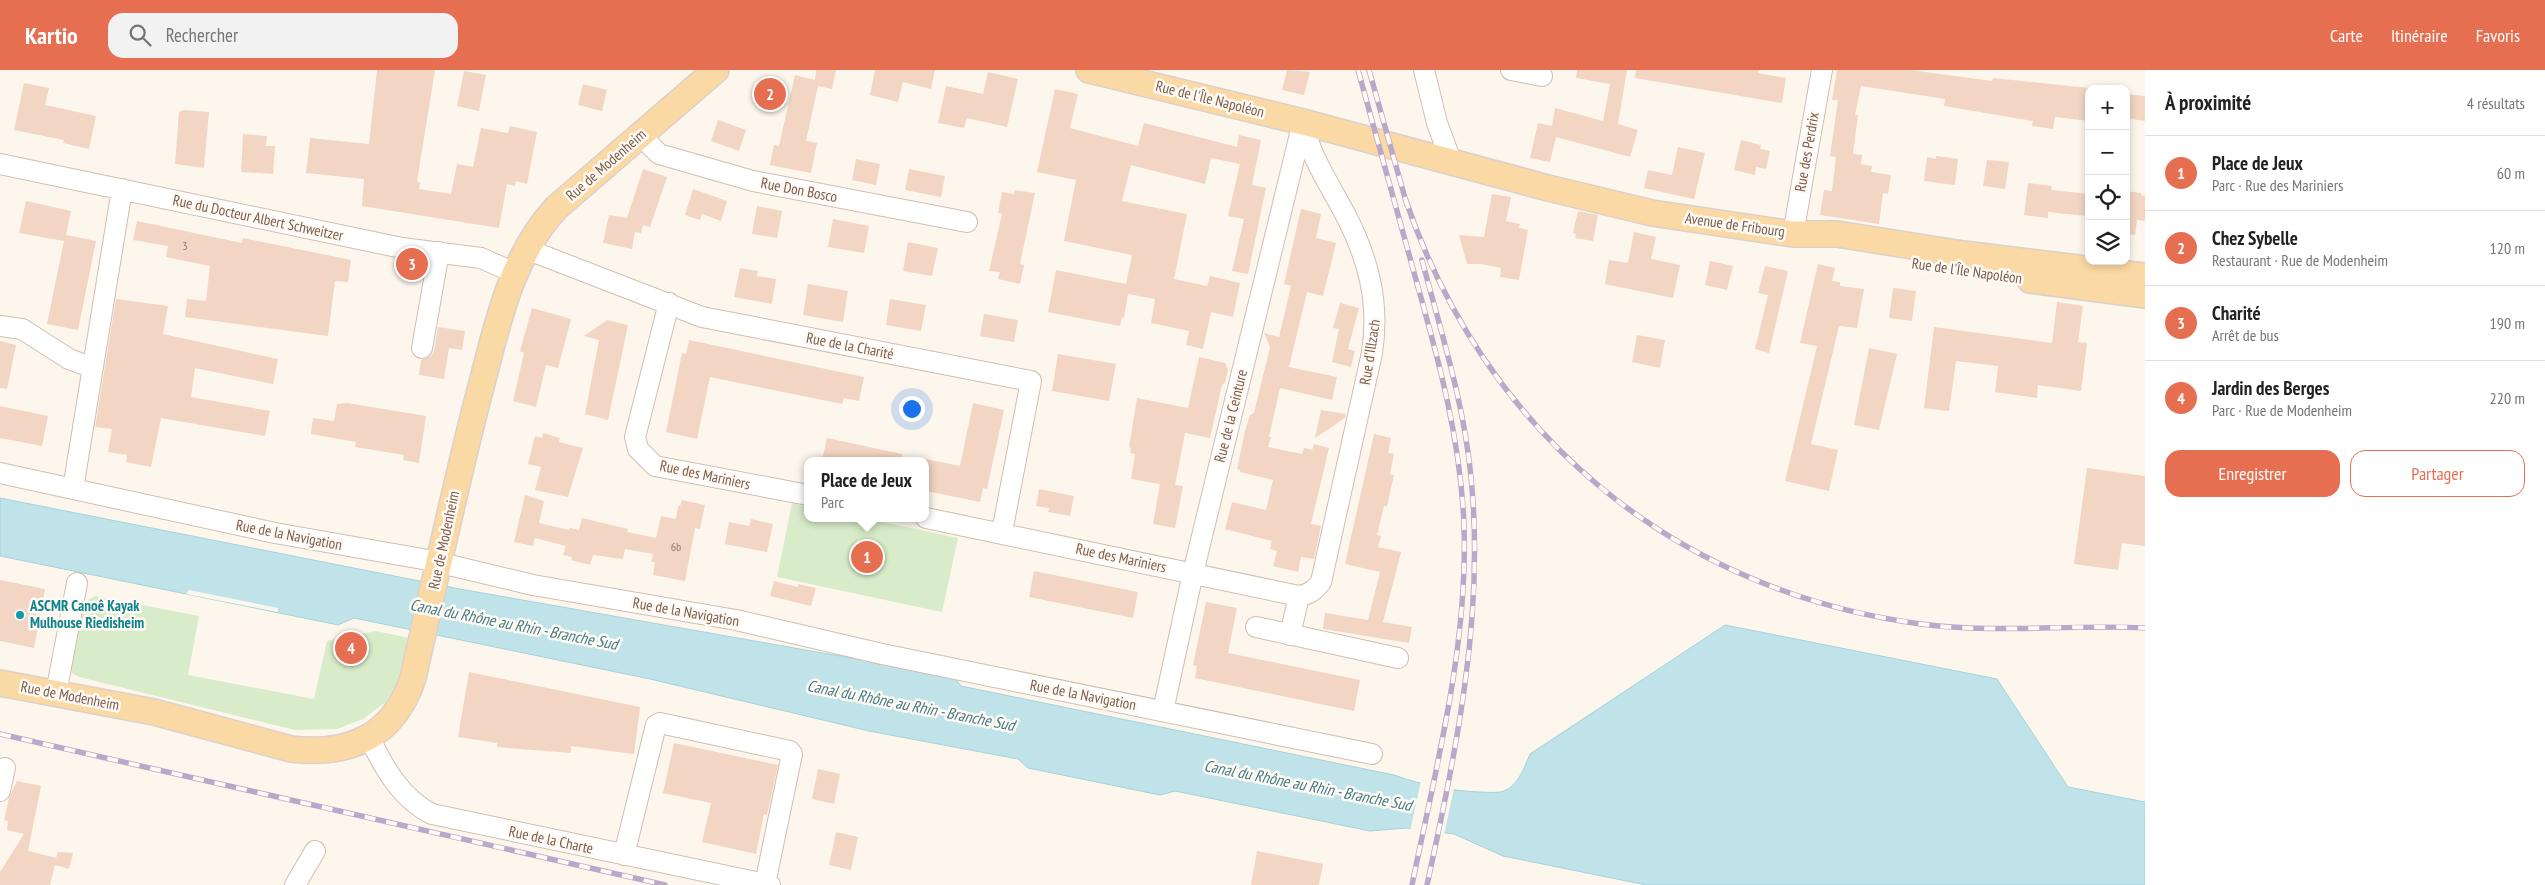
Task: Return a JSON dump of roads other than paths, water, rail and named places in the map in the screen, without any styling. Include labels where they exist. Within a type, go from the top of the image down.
[{"type":"main road","name":"Rue de Modenheim","points":[[0,683],[154,712],[291,749],[340,748],[369,737],[390,722],[408,693],[422,641],[459,472],[493,342],[515,273],[526,250],[535,233],[556,208],[716,70]]},
{"type":"main road","name":"Rue de l'Île Napoléon","points":[[1089,70],[1332,130]]},
{"type":"main road","name":"Avenue de Fribourg","points":[[1332,130],[1548,188],[1652,213],[1793,234],[1837,234],[1963,254],[2145,276]]},
{"type":"main road","name":"Rue de l'Île Napoléon","points":[[1793,234],[1836,252],[2145,295]]},
{"type":"street","points":[[1424,70],[1438,123],[1451,161]]},
{"type":"street","points":[[1511,70],[1542,76]]},
{"type":"street","name":"Rue des Perdrix","points":[[1793,234],[1822,70]]},
{"type":"street","name":"Rue de la Ceinture","points":[[1164,711],[1193,573],[1303,122]]},
{"type":"street","name":"Rue d'Illzach","points":[[1290,635],[1307,593],[1321,582],[1372,353],[1376,318],[1372,282],[1362,254],[1344,214],[1310,151],[1303,122]]},
{"type":"street","name":"Rue Don Bosco","points":[[640,136],[659,154],[753,181],[967,222]]},
{"type":"street","name":"Rue du Docteur Albert Schweitzer","points":[[0,164],[402,248],[481,258],[515,273]]},
{"type":"street","points":[[73,489],[122,189]]},
{"type":"street","name":"Rue de la Charité","points":[[526,250],[702,317],[1031,381],[1002,532]]},
{"type":"street","points":[[422,348],[439,252]]},
{"type":"street","name":"Rue des Mariniers","points":[[669,303],[635,437],[638,449],[655,466],[804,494]]},
{"type":"street","points":[[0,326],[22,329],[69,359],[93,368]]},
{"type":"street","name":"Rue de la Navigation","points":[[0,473],[437,568],[736,620],[882,654],[1372,754]]},
{"type":"street","name":"Rue des Mariniers","points":[[929,519],[1002,532],[1193,573],[1307,593]]},
{"type":"street","points":[[56,693],[77,583]]},
{"type":"street","points":[[1256,627],[1398,658]]},
{"type":"street","points":[[624,855],[656,725],[660,723],[790,751],[792,754],[767,884]]},
{"type":"street","name":"Rue de la Charte","points":[[369,737],[391,776],[413,802],[432,814],[767,884]]},
{"type":"street","points":[[0,791],[5,768]]},
{"type":"street","points":[[295,885],[315,851]]},
{"type":"water","name":"Canal du Rhône au Rhin - Branche Sud","points":[[0,498],[460,589],[953,676],[961,686],[1394,775],[1436,787],[1469,791],[1500,792],[1511,787],[1519,777],[1530,754],[1725,625],[1997,679],[2068,787],[2145,802],[2145,885],[1646,885],[1503,856],[1454,834],[1406,828],[1370,831],[1175,791],[1160,795],[1028,768],[1018,759],[869,731],[650,679],[354,618],[338,625],[0,556]]},
{"type":"railway","points":[[1358,70],[1440,368],[1453,431],[1462,494],[1464,571],[1456,662],[1440,751],[1412,885]]},
{"type":"railway","points":[[1369,70],[1407,205]]},
{"type":"railway","points":[[1405,198],[1440,282],[1484,359],[1538,427],[1600,487],[1670,537],[1747,577],[1831,606],[1921,624],[2005,629],[2145,628]]},
{"type":"railway","points":[[1422,260],[1451,368],[1463,422],[1471,477],[1474,529],[1474,580],[1465,682],[1448,784],[1427,885]]},
{"type":"railway","points":[[0,734],[665,885]]},
{"type":"place","name":"Chez Sybelle","points":[[770,94]]},
{"type":"place","name":"Charité","points":[[412,264]]},
{"type":"place","name":"Place de Jeux","points":[[867,557]]},
{"type":"place","name":"ASCMR Canoê Kayak Mulhouse Riedisheim","points":[[20,615]]},
{"type":"place","name":"Jardin des Berges","points":[[351,648]]}]
